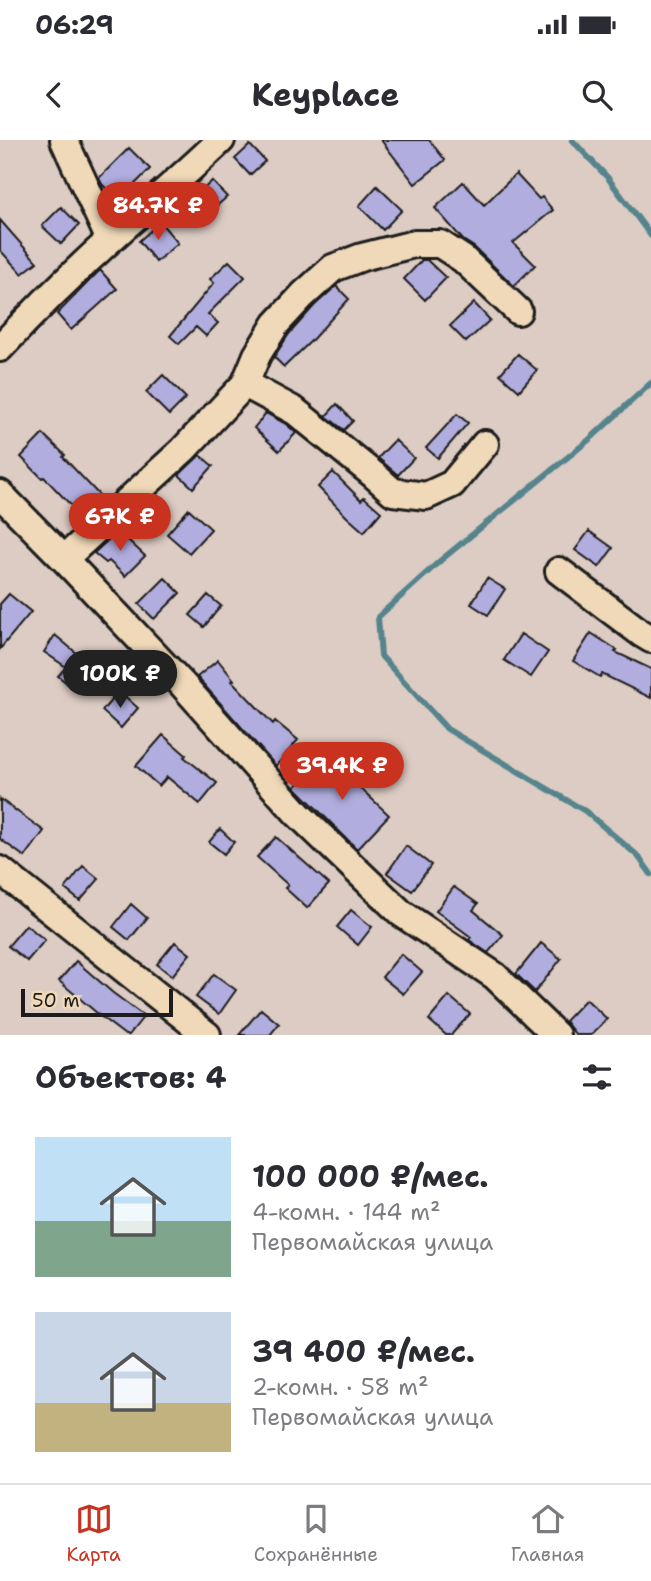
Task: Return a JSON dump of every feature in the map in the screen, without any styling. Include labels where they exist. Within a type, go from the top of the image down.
[{"type":"street","points":[[64,140],[110,240]]},
{"type":"street","points":[[0,348],[110,240],[221,140]]},
{"type":"street","points":[[64,559],[183,450],[245,384],[265,340],[303,295],[333,268],[362,257],[414,244],[440,244],[463,259],[518,311]]},
{"type":"street","points":[[245,384],[295,411],[393,492],[426,496],[452,484],[485,444]]},
{"type":"street","points":[[0,494],[183,685],[298,814],[401,913],[495,976],[556,1035]]},
{"type":"street","points":[[559,571],[651,639]]},
{"type":"street","points":[[0,870],[207,1035]]},
{"type":"building","points":[[381,140],[429,140],[445,160],[415,184]]},
{"type":"building","points":[[250,145],[265,161],[250,175],[235,159]]},
{"type":"building","points":[[129,148],[150,169],[118,201],[99,178]]},
{"type":"building","points":[[516,174],[553,210],[513,243],[535,265],[514,286],[474,247],[463,240],[435,208],[463,182],[484,205]]},
{"type":"building","points":[[212,181],[227,197],[212,210],[198,194]]},
{"type":"building","points":[[377,186],[402,210],[383,230],[359,206]]},
{"type":"building","points":[[61,207],[79,225],[61,244],[42,226]]},
{"type":"building","points":[[0,220],[37,262],[22,274],[0,250]]},
{"type":"building","points":[[160,222],[178,243],[156,262],[139,241]]},
{"type":"building","points":[[422,260],[427,260],[446,278],[425,300],[404,279]]},
{"type":"building","points":[[229,261],[245,277],[208,314],[218,323],[206,336],[196,327],[179,344],[170,336],[214,283],[210,279]]},
{"type":"building","points":[[100,270],[117,289],[71,330],[57,314]]},
{"type":"building","points":[[336,286],[349,299],[284,367],[274,357],[289,334]]},
{"type":"building","points":[[474,303],[490,320],[466,342],[450,326]]},
{"type":"building","points":[[518,354],[537,370],[519,391],[500,374]]},
{"type":"building","points":[[163,375],[186,398],[169,415],[146,392]]},
{"type":"building","points":[[337,404],[353,421],[344,430],[326,416]]},
{"type":"building","points":[[266,413],[296,433],[279,451],[254,428]]},
{"type":"building","points":[[457,414],[468,423],[438,458],[426,448]]},
{"type":"building","points":[[43,434],[101,497],[94,503],[97,507],[84,519],[21,457]]},
{"type":"building","points":[[395,440],[414,458],[398,475],[378,458]]},
{"type":"building","points":[[200,455],[213,466],[193,488],[179,475]]},
{"type":"building","points":[[333,472],[361,500],[364,497],[381,512],[364,532],[318,487]]},
{"type":"building","points":[[189,509],[211,529],[189,553],[167,534]]},
{"type":"building","points":[[121,528],[130,537],[128,540],[145,556],[125,576],[109,561],[106,563],[94,553]]},
{"type":"building","points":[[589,531],[613,548],[599,567],[575,550]]},
{"type":"building","points":[[165,578],[180,593],[154,619],[139,604]]},
{"type":"building","points":[[487,578],[505,589],[488,615],[471,604]]},
{"type":"building","points":[[9,594],[31,612],[0,649],[0,604]]},
{"type":"building","points":[[208,595],[221,606],[204,627],[190,615]]},
{"type":"building","points":[[591,633],[617,650],[615,652],[651,669],[651,698],[602,674],[600,677],[573,661]]},
{"type":"building","points":[[521,634],[548,652],[531,677],[504,660]]},
{"type":"building","points":[[55,635],[92,666],[73,688],[58,676],[66,667],[44,652]]},
{"type":"building","points":[[218,660],[234,680],[232,681],[273,724],[275,721],[298,740],[276,766],[197,677]]},
{"type":"building","points":[[119,691],[138,708],[121,728],[102,711]]},
{"type":"building","points":[[163,735],[186,755],[184,757],[217,783],[200,804],[167,777],[159,786],[136,766]]},
{"type":"building","points":[[326,756],[389,815],[357,849],[295,787]]},
{"type":"building","points":[[0,799],[44,831],[25,857],[0,839]]},
{"type":"building","points":[[220,829],[234,842],[224,854],[209,842]]},
{"type":"building","points":[[276,837],[329,884],[307,908],[285,888],[288,885],[257,857]]},
{"type":"building","points":[[406,846],[431,865],[412,891],[387,873]]},
{"type":"building","points":[[83,866],[99,879],[80,901],[65,889]]},
{"type":"building","points":[[454,887],[478,904],[473,910],[503,935],[488,953],[436,911]]},
{"type":"building","points":[[131,904],[147,918],[129,940],[113,927]]},
{"type":"building","points":[[351,910],[372,927],[358,945],[337,927]]},
{"type":"building","points":[[26,925],[45,940],[27,961],[8,946]]},
{"type":"building","points":[[175,942],[190,954],[172,976],[157,964]]},
{"type":"building","points":[[541,943],[561,959],[535,992],[516,974]]},
{"type":"building","points":[[401,954],[422,972],[403,994],[382,977]]},
{"type":"building","points":[[76,961],[144,1016],[129,1035],[125,1035],[104,1019],[59,981]]},
{"type":"building","points":[[214,974],[236,990],[219,1014],[196,997]]},
{"type":"building","points":[[449,996],[470,1014],[451,1035],[446,1035],[429,1020]]},
{"type":"building","points":[[586,999],[607,1019],[591,1035],[576,1035],[565,1021]]},
{"type":"building","points":[[261,1009],[279,1024],[270,1035],[239,1035]]},
{"type":"waterway","points":[[572,140],[608,178],[651,236]]},
{"type":"waterway","points":[[651,383],[590,439],[441,560],[378,617],[381,656],[447,729],[585,811],[638,856],[651,874]]}]
